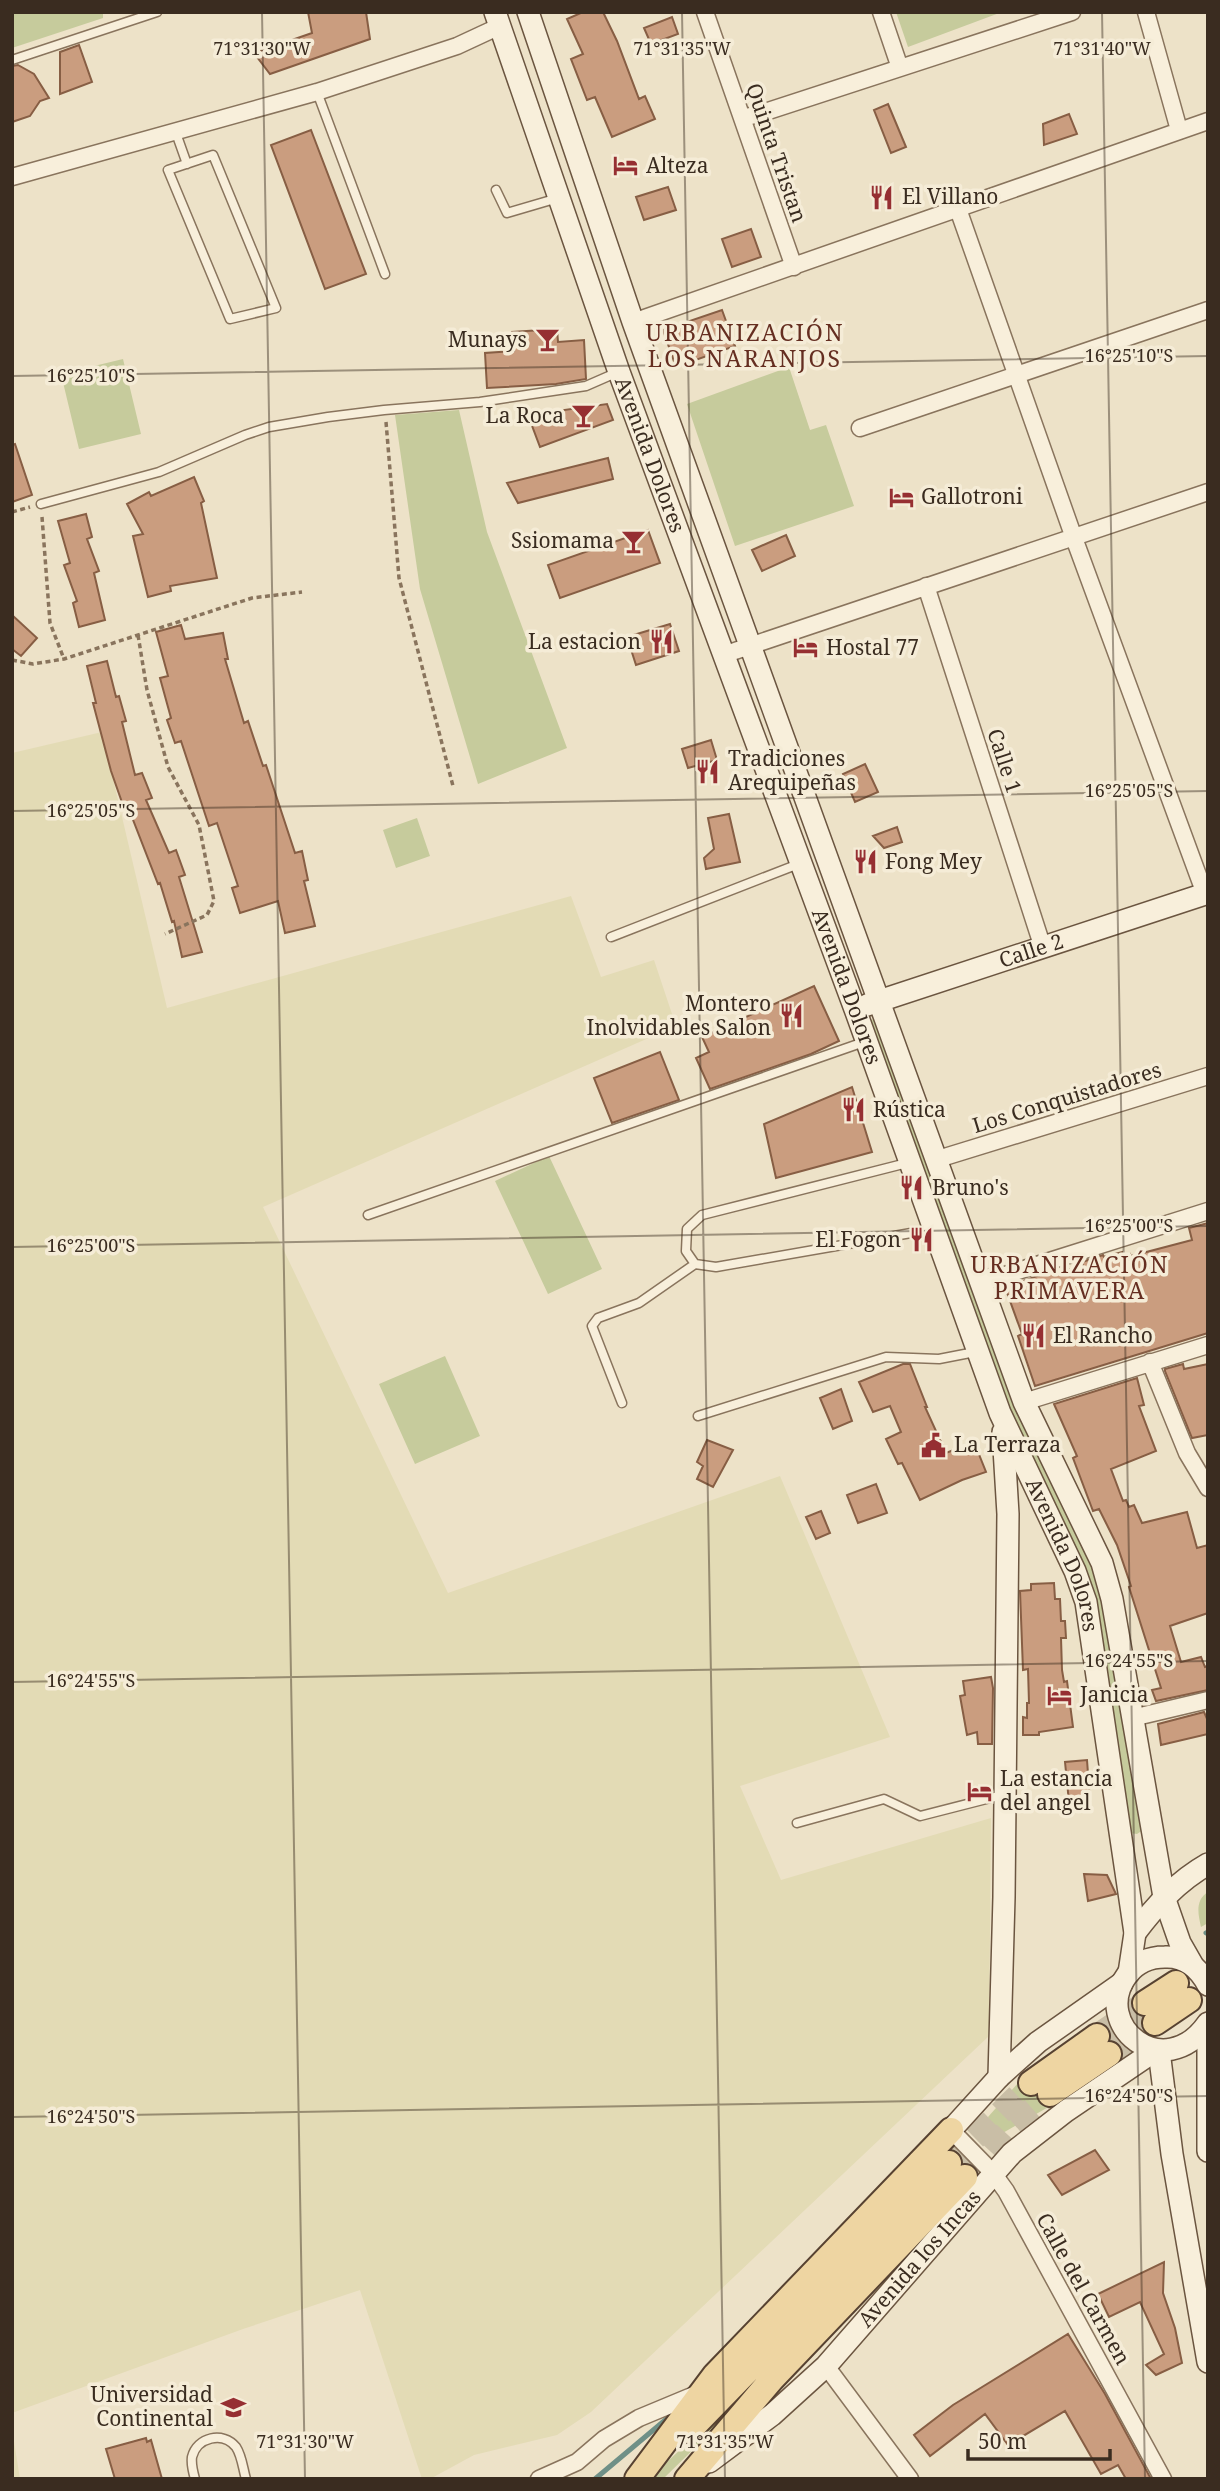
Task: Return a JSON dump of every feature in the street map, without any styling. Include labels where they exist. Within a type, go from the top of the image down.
[{"type":"main road","name":"Avenida Dolores","points":[[527,12],[633,322],[983,1282],[1024,1402],[1102,1563],[1112,1599],[1164,1897],[1191,1983]]},
{"type":"main road","name":"Avenida Dolores","points":[[498,19],[619,372],[867,1041],[1000,1413],[1075,1571],[1086,1602],[1135,1933],[1126,1978],[1117,1999],[1119,2017],[1127,2032],[1140,2044],[1158,2051]]},
{"type":"main road","name":"Calle 2","points":[[855,1009],[1206,893]]},
{"type":"main road","points":[[999,2077],[1009,1514],[1006,1454],[1000,1413]]},
{"type":"main road","points":[[1157,1858],[1175,1867],[1201,1868]]},
{"type":"main road","points":[[1135,1933],[1164,1897],[1201,1868]]},
{"type":"main road","points":[[637,2479],[715,2375],[999,2077],[1038,2042],[1126,1978],[1139,1963],[1165,1956],[1179,1958],[1191,1983],[1150,2013]]},
{"type":"main road","points":[[1208,2024],[1208,2151]]},
{"type":"main road","name":"Avenida los Incas","points":[[689,2478],[772,2415],[826,2366],[1012,2153],[1066,2111],[1158,2051],[1174,2050],[1188,2045],[1208,2024]]},
{"type":"main road","points":[[1041,2089],[1103,2045]]},
{"type":"main road","points":[[1158,2051],[1172,2154],[1208,2362]]},
{"type":"main road","name":"Avenida los Incas","points":[[637,2479],[957,2170],[772,2379],[689,2478]]},
{"type":"street","name":"Quinta Tristan","points":[[705,12],[794,267]]},
{"type":"street","points":[[881,12],[900,68]]},
{"type":"street","points":[[742,118],[1072,12]]},
{"type":"street","points":[[1146,12],[1179,130]]},
{"type":"street","points":[[12,177],[317,92],[457,46],[498,19]]},
{"type":"street","points":[[633,322],[1208,121]]},
{"type":"street","points":[[958,209],[1074,538],[1206,893]]},
{"type":"street","points":[[860,428],[1208,310]]},
{"type":"street","points":[[723,655],[1208,492]]},
{"type":"street","name":"Calle 1","points":[[926,586],[1043,948]]},
{"type":"street","name":"Los Conquistadores","points":[[938,1159],[1208,1076]]},
{"type":"street","points":[[983,1282],[1208,1211]]},
{"type":"street","points":[[1024,1402],[1208,1345]]},
{"type":"street","points":[[1150,1362],[1187,1453],[1208,1488]]},
{"type":"street","points":[[1132,1718],[1208,1700]]},
{"type":"street","name":"Calle del Carmen","points":[[951,2130],[1006,2191],[1164,2479]]},
{"type":"street","points":[[826,2366],[910,2479]]},
{"type":"street","points":[[539,2479],[577,2462],[604,2439],[639,2418],[702,2392]]},
{"type":"lane","points":[[12,60],[157,12]]},
{"type":"lane","points":[[317,92],[385,274]]},
{"type":"lane","points":[[176,133],[187,164]]},
{"type":"lane","points":[[213,155],[276,308],[230,319],[168,170],[187,164],[213,155]]},
{"type":"lane","points":[[496,190],[507,214],[558,198]]},
{"type":"lane","points":[[41,503],[159,472],[257,431],[311,419],[480,402],[586,386],[619,372]]},
{"type":"lane","points":[[611,937],[801,863]]},
{"type":"lane","points":[[368,1215],[867,1041]]},
{"type":"lane","points":[[695,1264],[686,1251],[687,1229],[702,1215],[910,1162]]},
{"type":"lane","points":[[622,1403],[593,1326],[598,1318],[639,1303],[695,1264],[716,1267],[934,1229]]},
{"type":"lane","points":[[698,1416],[886,1357],[939,1359],[978,1352]]},
{"type":"lane","points":[[797,1823],[884,1799],[920,1816],[1005,1794]]},
{"type":"lane","points":[[195,2479],[191,2461],[197,2447],[211,2438],[220,2438],[233,2444],[246,2479]]},
{"type":"path","points":[[384,410],[399,578],[453,786]]},
{"type":"path","points":[[41,503],[50,623],[64,659]]},
{"type":"path","points":[[12,660],[33,664],[64,659],[252,598],[302,592]]},
{"type":"path","points":[[138,635],[147,690],[168,767],[199,825],[214,901],[207,915],[165,934]]},
{"type":"shaded area","points":[[102,732],[167,1008],[571,896],[601,977],[654,960],[676,1026],[263,1207],[448,1593],[780,1476],[890,1737],[740,1786],[781,1880],[991,1818],[989,2036],[591,2412],[557,2435],[474,2455],[430,2479],[422,2479],[360,2290],[243,2329],[12,2413],[12,753]]},
{"type":"shaded area","points":[[12,2429],[20,2479],[12,2479]]},
{"type":"green space","points":[[12,12],[103,12],[103,18],[12,48]]},
{"type":"green space","points":[[896,12],[1002,12],[908,47]]},
{"type":"green space","points":[[123,359],[141,434],[79,449],[61,374]]},
{"type":"green space","points":[[789,367],[810,430],[826,425],[854,506],[735,546],[687,404]]},
{"type":"green space","points":[[459,410],[487,532],[567,748],[478,784],[420,589],[395,415]]},
{"type":"green space","points":[[417,818],[430,856],[396,868],[383,830]]},
{"type":"green space","points":[[880,1017],[1106,1600],[1143,1830],[1137,1834],[1130,1833],[1084,1569],[1008,1409],[871,1020]]},
{"type":"green space","points":[[549,1156],[602,1269],[548,1294],[495,1181]]},
{"type":"green space","points":[[445,1356],[480,1436],[415,1464],[379,1384]]},
{"type":"green space","points":[[1208,1892],[1208,1923],[1201,1927],[1199,1903]]},
{"type":"green space","points":[[1032,2067],[1030,2091],[1037,2097],[1066,2097],[1001,2134],[996,2131],[988,2117]]},
{"type":"green space","points":[[765,2373],[663,2479],[648,2479]]},
{"type":"building","points":[[308,12],[366,12],[370,39],[270,74],[254,53],[312,33]]},
{"type":"building","points":[[583,12],[603,12],[639,99],[645,96],[655,119],[612,137],[595,97],[587,100],[571,59],[583,54],[567,19]]},
{"type":"building","points":[[672,17],[678,34],[651,44],[644,28]]},
{"type":"building","points":[[79,45],[92,82],[60,94],[60,52]]},
{"type":"building","points":[[18,65],[34,74],[49,98],[40,101],[30,116],[12,122],[12,66]]},
{"type":"building","points":[[888,104],[906,147],[891,153],[874,110]]},
{"type":"building","points":[[1069,114],[1077,134],[1044,145],[1043,124]]},
{"type":"building","points":[[311,130],[366,274],[325,289],[271,145]]},
{"type":"building","points":[[668,187],[676,210],[644,220],[636,197]]},
{"type":"building","points":[[751,229],[761,257],[732,267],[722,239]]},
{"type":"building","points":[[722,310],[735,346],[676,367],[663,330]]},
{"type":"building","points":[[557,329],[558,342],[584,340],[586,379],[556,384],[487,388],[485,353],[514,351],[512,332]]},
{"type":"building","points":[[607,404],[613,420],[540,447],[528,415]]},
{"type":"building","points":[[15,444],[32,495],[12,502],[12,445]]},
{"type":"building","points":[[608,458],[613,479],[518,503],[507,483]]},
{"type":"building","points":[[194,477],[204,501],[201,503],[217,578],[170,586],[171,591],[148,597],[133,536],[143,534],[127,504],[149,492],[151,496]]},
{"type":"building","points":[[86,514],[92,537],[87,539],[99,571],[94,573],[105,620],[79,627],[73,603],[77,601],[64,565],[70,563],[58,521]]},
{"type":"building","points":[[648,530],[660,563],[560,598],[548,565]]},
{"type":"building","points":[[786,535],[795,556],[762,571],[752,550]]},
{"type":"building","points":[[12,615],[37,638],[21,656],[12,649]]},
{"type":"building","points":[[670,624],[679,651],[636,665],[627,637]]},
{"type":"building","points":[[181,625],[185,639],[223,633],[228,659],[225,659],[244,723],[248,721],[263,766],[266,765],[295,853],[302,851],[308,880],[304,881],[315,926],[285,933],[278,901],[240,913],[232,888],[238,886],[217,823],[209,826],[181,741],[175,743],[167,720],[171,718],[160,678],[168,676],[156,632]]},
{"type":"building","points":[[107,661],[116,697],[119,696],[126,721],[122,722],[135,775],[142,773],[152,798],[146,800],[169,853],[176,850],[185,875],[179,877],[202,952],[182,957],[174,921],[172,922],[160,883],[158,884],[128,807],[124,808],[111,771],[93,703],[96,703],[87,666]]},
{"type":"building","points":[[711,740],[717,760],[688,768],[682,749]]},
{"type":"building","points":[[865,764],[878,792],[855,802],[843,774]]},
{"type":"building","points":[[729,814],[740,862],[706,869],[704,858],[714,849],[708,818]]},
{"type":"building","points":[[897,827],[902,842],[884,848],[873,836]]},
{"type":"building","points":[[814,986],[839,1041],[811,1054],[710,1089],[696,1058],[709,1052],[702,1037]]},
{"type":"building","points":[[660,1052],[679,1100],[612,1123],[594,1078]]},
{"type":"building","points":[[852,1087],[872,1152],[776,1178],[764,1124]]},
{"type":"building","points":[[1208,1223],[1208,1333],[1035,1386],[1018,1336],[1022,1334],[1005,1287],[1055,1270],[1056,1273],[1083,1266],[1082,1262],[1103,1255],[1104,1257],[1122,1252],[1122,1256],[1131,1256],[1192,1240],[1189,1228]]},
{"type":"building","points":[[903,1364],[910,1364],[925,1407],[946,1453],[974,1442],[986,1472],[920,1500],[902,1463],[898,1464],[886,1439],[901,1432],[890,1406],[873,1412],[859,1382]]},
{"type":"building","points":[[1183,1364],[1184,1369],[1208,1364],[1208,1435],[1192,1438],[1165,1371]]},
{"type":"building","points":[[1137,1378],[1144,1405],[1139,1406],[1156,1451],[1111,1469],[1123,1501],[1126,1500],[1129,1507],[1134,1505],[1142,1523],[1187,1512],[1197,1548],[1208,1545],[1208,1613],[1170,1626],[1181,1662],[1201,1657],[1205,1667],[1208,1666],[1208,1690],[1156,1701],[1152,1690],[1161,1688],[1117,1545],[1099,1509],[1093,1511],[1073,1458],[1077,1456],[1054,1404]]},
{"type":"building","points":[[841,1389],[852,1421],[833,1429],[820,1398]]},
{"type":"building","points":[[707,1440],[733,1450],[713,1487],[697,1479],[703,1466],[697,1462]]},
{"type":"building","points":[[876,1484],[887,1513],[858,1523],[847,1495]]},
{"type":"building","points":[[821,1511],[830,1533],[816,1539],[806,1517]]},
{"type":"building","points":[[1054,1583],[1055,1599],[1060,1599],[1061,1621],[1065,1621],[1066,1638],[1061,1638],[1062,1670],[1064,1682],[1067,1681],[1073,1727],[1039,1732],[1039,1735],[1023,1735],[1023,1717],[1027,1718],[1029,1703],[1028,1669],[1023,1670],[1020,1591],[1031,1590],[1031,1584]]},
{"type":"building","points":[[991,1677],[992,1744],[978,1744],[977,1732],[967,1735],[960,1696],[965,1695],[963,1681]]},
{"type":"building","points":[[1204,1712],[1208,1721],[1208,1734],[1161,1745],[1158,1724]]},
{"type":"building","points":[[1087,1760],[1090,1801],[1069,1802],[1065,1762]]},
{"type":"building","points":[[1084,1874],[1107,1875],[1116,1894],[1088,1901]]},
{"type":"building","points":[[1095,2150],[1109,2170],[1062,2195],[1048,2175]]},
{"type":"building","points":[[1164,2262],[1163,2293],[1175,2328],[1182,2363],[1156,2375],[1146,2365],[1164,2354],[1140,2302],[1109,2317],[1098,2294]]},
{"type":"building","points":[[1068,2334],[1105,2394],[1151,2479],[1126,2479],[1118,2465],[1101,2474],[1065,2411],[1008,2445],[985,2414],[930,2456],[914,2435],[953,2405]]},
{"type":"building","points":[[146,2438],[147,2442],[151,2440],[162,2479],[115,2479],[106,2449]]},
{"type":"waterway","points":[[595,2479],[670,2416]]},
{"type":"tunnel","points":[[1097,2036],[1145,2003]]},
{"type":"tunnel","points":[[1109,2054],[1155,2023]]},
{"type":"tunnel","points":[[949,2163],[1031,2083]]},
{"type":"tunnel","points":[[965,2177],[1006,2132],[1050,2094]]},
{"type":"place","name":"Alteza","points":[[626,166]]},
{"type":"place","name":"El Villano","points":[[882,197]]},
{"type":"place","name":"Munays","points":[[547,340]]},
{"type":"place","name":"La Roca","points":[[584,416]]},
{"type":"place","name":"Gallotroni","points":[[901,497]]},
{"type":"place","name":"Ssiomama","points":[[634,541]]},
{"type":"place","name":"La estacion","points":[[661,642]]},
{"type":"place","name":"Hostal 77","points":[[806,648]]},
{"type":"place","name":"Tradiciones Arequipeñas","points":[[708,771]]},
{"type":"place","name":"Fong Mey","points":[[865,862]]},
{"type":"place","name":"Montero Inolvidables Salon","points":[[791,1016]]},
{"type":"place","name":"Rústica","points":[[853,1110]]},
{"type":"place","name":"Bruno's","points":[[912,1188]]},
{"type":"place","name":"El Fogon","points":[[921,1240]]},
{"type":"place","name":"El Rancho","points":[[1033,1336]]},
{"type":"place","name":"La Terraza","points":[[934,1445]]},
{"type":"place","name":"Janicia","points":[[1060,1695]]},
{"type":"place","name":"La estancia del angel","points":[[980,1791]]},
{"type":"place","name":"Universidad Continental","points":[[233,2407]]},
{"type":"district","name":"URBANIZACIÓN LOS NARANJOS","points":[[745,346]]},
{"type":"district","name":"URBANIZACIÓN PRIMAVERA","points":[[1070,1278]]}]
